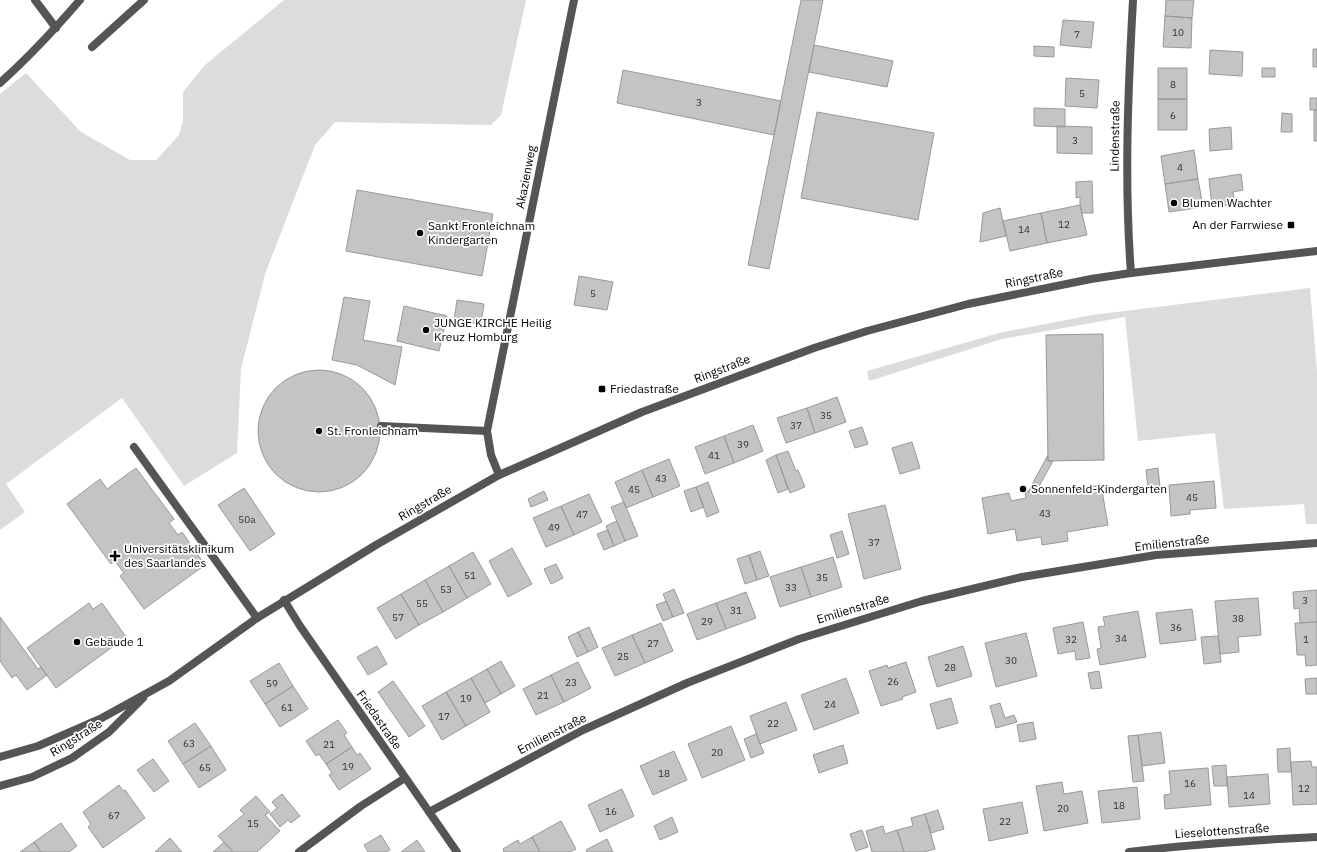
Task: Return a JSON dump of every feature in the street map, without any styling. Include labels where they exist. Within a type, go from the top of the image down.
[{"type":"street","points":[[35,0],[56,28]]},
{"type":"street","points":[[0,83],[56,28],[80,0]]},
{"type":"street","points":[[92,47],[144,0]]},
{"type":"street","name":"Akazienweg","points":[[499,475],[491,455],[487,431],[574,0]]},
{"type":"street","name":"Lindenstraße","points":[[1131,273],[1126,164],[1127,94],[1133,0]]},
{"type":"street","name":"Ringstraße","points":[[0,757],[38,746],[100,719],[169,681],[284,600],[376,545],[499,475],[642,412],[777,361],[855,334],[968,304],[1091,279],[1317,251]]},
{"type":"street","points":[[381,426],[487,431]]},
{"type":"street","points":[[134,447],[257,618]]},
{"type":"street","name":"Emilienstraße","points":[[429,812],[583,730],[687,683],[799,639],[922,601],[1022,577],[1156,555],[1317,543]]},
{"type":"street","name":"Friedastraße","points":[[284,600],[300,626],[457,852]]},
{"type":"street","name":"Ringstraße","points":[[0,786],[32,777],[72,758],[109,732],[151,691]]},
{"type":"street","points":[[299,852],[362,806],[405,778]]},
{"type":"street","name":"Lieselottenstraße","points":[[1129,852],[1155,848],[1317,837]]},
{"type":"shaded area","points":[[284,0],[526,0],[501,115],[491,125],[335,122],[315,145],[265,274],[241,369],[237,453],[184,486],[122,398],[6,484],[25,512],[0,530],[0,94],[26,73],[81,132],[130,160],[156,160],[179,135],[183,121],[183,92],[205,65]]},
{"type":"shaded area","points":[[1310,288],[1317,371],[1317,524],[1306,524],[1304,504],[1224,509],[1215,433],[1138,441],[1125,317],[1002,339],[869,381],[867,371],[999,333],[1092,315]]},
{"type":"building","points":[[801,0],[823,0],[769,269],[748,265]]},
{"type":"building","points":[[1166,0],[1194,0],[1192,18],[1165,16]]},
{"type":"building","points":[[1165,16],[1192,18],[1191,48],[1163,47]]},
{"type":"building","points":[[1063,20],[1094,22],[1091,48],[1060,45]]},
{"type":"building","points":[[814,45],[893,61],[887,87],[809,72]]},
{"type":"building","points":[[1034,46],[1054,47],[1054,57],[1034,56]]},
{"type":"building","points":[[1313,49],[1317,49],[1317,67],[1313,67]]},
{"type":"building","points":[[1210,50],[1243,52],[1242,76],[1209,74]]},
{"type":"building","points":[[1158,68],[1187,68],[1187,99],[1158,99]]},
{"type":"building","points":[[1262,68],[1275,68],[1275,77],[1262,77]]},
{"type":"building","points":[[623,70],[781,101],[774,135],[617,103]]},
{"type":"building","points":[[1066,78],[1099,80],[1097,108],[1065,106]]},
{"type":"building","points":[[1310,98],[1317,98],[1317,110],[1310,110]]},
{"type":"building","points":[[1158,99],[1187,99],[1187,130],[1158,130]]},
{"type":"building","points":[[1034,108],[1065,109],[1065,127],[1034,126]]},
{"type":"building","points":[[1314,110],[1317,110],[1317,141],[1314,141]]},
{"type":"building","points":[[817,112],[934,133],[918,220],[801,198]]},
{"type":"building","points":[[1282,113],[1292,114],[1292,132],[1281,132]]},
{"type":"building","points":[[1057,126],[1092,127],[1092,154],[1057,153]]},
{"type":"building","points":[[1231,127],[1232,149],[1210,151],[1209,129]]},
{"type":"building","points":[[1194,150],[1198,179],[1165,184],[1161,156]]},
{"type":"building","points":[[1241,174],[1243,190],[1233,192],[1235,204],[1212,207],[1209,179]]},
{"type":"building","points":[[1198,179],[1203,207],[1169,212],[1165,184]]},
{"type":"building","points":[[1092,181],[1093,213],[1082,213],[1080,197],[1076,198],[1076,182]]},
{"type":"building","name":"Sankt Fronleichnam Kindergarten","points":[[357,190],[493,214],[482,276],[346,251]]},
{"type":"building","points":[[1080,205],[1087,235],[1047,243],[1041,213]]},
{"type":"building","points":[[1000,208],[1006,236],[980,242],[983,213]]},
{"type":"building","points":[[1041,213],[1047,243],[1010,251],[1003,221]]},
{"type":"building","points":[[579,276],[613,282],[607,310],[574,305]]},
{"type":"building","points":[[344,297],[370,301],[363,340],[402,347],[395,385],[357,365],[332,360]]},
{"type":"building","points":[[457,300],[484,304],[481,324],[454,320]]},
{"type":"building","points":[[404,306],[447,316],[439,351],[397,341]]},
{"type":"building","points":[[1103,334],[1104,460],[1048,461],[1046,335]]},
{"type":"building","name":"St. Fronleichnam","points":[[319,370],[342,374],[353,380],[362,388],[370,397],[376,408],[380,431],[376,454],[370,465],[362,474],[353,482],[342,488],[319,492],[296,488],[285,482],[276,474],[268,465],[262,454],[258,431],[262,408],[268,397],[276,388],[285,380],[296,374]]},
{"type":"building","points":[[837,397],[846,422],[815,433],[807,408]]},
{"type":"building","points":[[807,408],[815,433],[786,443],[777,418]]},
{"type":"building","points":[[753,425],[763,451],[734,463],[724,436]]},
{"type":"building","points":[[862,427],[868,444],[855,448],[849,431]]},
{"type":"building","points":[[724,436],[734,463],[705,474],[695,447]]},
{"type":"building","points":[[912,442],[920,468],[900,474],[892,448]]},
{"type":"building","points":[[788,451],[796,471],[798,470],[805,487],[790,493],[776,455]]},
{"type":"building","points":[[776,455],[788,489],[778,493],[766,460]]},
{"type":"building","points":[[1048,455],[1048,461],[1053,461],[1037,490],[1028,492]]},
{"type":"building","points":[[669,459],[680,486],[653,497],[642,470]]},
{"type":"building","points":[[136,468],[174,519],[169,523],[178,535],[182,532],[205,565],[144,609],[120,576],[124,573],[115,561],[111,564],[67,504],[100,479],[107,489]]},
{"type":"building","points":[[1158,468],[1160,487],[1148,489],[1146,470]]},
{"type":"building","points":[[642,470],[653,497],[626,508],[615,482]]},
{"type":"building","points":[[1214,481],[1216,508],[1190,510],[1190,514],[1171,516],[1169,485]]},
{"type":"building","points":[[708,482],[719,512],[707,517],[696,487]]},
{"type":"building","points":[[1101,485],[1108,525],[1067,532],[1068,541],[1042,545],[1041,537],[1017,541],[1015,529],[988,534],[982,498],[1009,493],[1011,501],[1026,498],[1025,492],[1060,486],[1061,492]]},
{"type":"building","points":[[696,487],[704,507],[691,512],[684,491]]},
{"type":"building","points":[[244,488],[275,534],[250,551],[218,505]]},
{"type":"building","points":[[544,491],[548,500],[531,507],[528,499]]},
{"type":"building","points":[[589,494],[602,522],[574,535],[561,506]]},
{"type":"building","points":[[624,502],[638,536],[625,541],[611,507]]},
{"type":"building","points":[[885,505],[901,569],[864,579],[848,514]]},
{"type":"building","points":[[561,506],[574,535],[546,547],[533,518]]},
{"type":"building","points":[[617,521],[625,541],[614,546],[606,526]]},
{"type":"building","points":[[608,530],[614,546],[604,550],[597,534]]},
{"type":"building","points":[[842,531],[849,554],[837,558],[830,535]]},
{"type":"building","points":[[512,548],[532,584],[508,597],[489,561]]},
{"type":"building","points":[[760,551],[769,576],[757,580],[749,555]]},
{"type":"building","points":[[473,552],[491,584],[467,598],[449,566]]},
{"type":"building","points":[[749,555],[757,580],[745,584],[737,559]]},
{"type":"building","points":[[833,557],[842,587],[811,597],[801,567]]},
{"type":"building","points":[[556,564],[563,578],[551,584],[544,569]]},
{"type":"building","points":[[449,566],[467,598],[443,612],[425,580]]},
{"type":"building","points":[[801,567],[811,597],[780,607],[770,577]]},
{"type":"building","points":[[425,580],[443,612],[419,625],[401,594]]},
{"type":"building","points":[[674,589],[684,613],[673,617],[663,594]]},
{"type":"building","points":[[1317,590],[1317,622],[1300,623],[1299,608],[1294,609],[1293,592]]},
{"type":"building","points":[[746,592],[756,618],[726,629],[716,603]]},
{"type":"building","points":[[401,594],[419,625],[396,639],[377,608]]},
{"type":"building","points":[[1258,598],[1261,635],[1238,637],[1239,652],[1220,654],[1215,601]]},
{"type":"building","points":[[666,601],[673,617],[663,621],[656,605]]},
{"type":"building","name":"Gebäude 1","points":[[89,603],[93,609],[102,603],[126,637],[56,688],[27,648]]},
{"type":"building","points":[[716,603],[726,629],[697,640],[687,614]]},
{"type":"building","points":[[1192,609],[1196,640],[1160,644],[1156,613]]},
{"type":"building","points":[[1138,611],[1146,657],[1100,665],[1097,649],[1101,648],[1098,627],[1105,626],[1103,617]]},
{"type":"building","points":[[0,617],[38,669],[41,667],[47,675],[27,690],[16,675],[12,678],[0,661]]},
{"type":"building","points":[[1083,622],[1090,658],[1076,660],[1075,651],[1058,654],[1053,628]]},
{"type":"building","points":[[1317,622],[1317,665],[1306,666],[1305,655],[1297,655],[1295,623]]},
{"type":"building","points":[[661,623],[673,651],[645,663],[632,635]]},
{"type":"building","points":[[589,627],[598,647],[588,652],[578,632]]},
{"type":"building","points":[[578,632],[588,652],[577,657],[568,637]]},
{"type":"building","points":[[1026,633],[1037,676],[996,687],[985,643]]},
{"type":"building","points":[[632,635],[645,663],[615,676],[602,648]]},
{"type":"building","points":[[1218,636],[1221,662],[1204,664],[1201,637]]},
{"type":"building","points":[[377,646],[387,664],[368,675],[357,657]]},
{"type":"building","points":[[963,646],[972,676],[937,687],[928,657]]},
{"type":"building","points":[[501,661],[515,686],[501,694],[487,669]]},
{"type":"building","points":[[578,662],[591,688],[564,702],[551,675]]},
{"type":"building","points":[[906,662],[916,692],[902,697],[903,699],[881,706],[869,671],[887,665],[888,668]]},
{"type":"building","points":[[279,663],[293,686],[265,704],[250,681]]},
{"type":"building","points":[[487,669],[501,694],[485,703],[471,678]]},
{"type":"building","points":[[1099,671],[1102,688],[1091,689],[1088,673]]},
{"type":"building","points":[[551,675],[564,702],[536,715],[523,689]]},
{"type":"building","points":[[471,678],[490,712],[466,726],[446,692]]},
{"type":"building","points":[[846,678],[859,713],[814,730],[801,695]]},
{"type":"building","points":[[1317,678],[1317,694],[1306,694],[1305,679]]},
{"type":"building","points":[[393,681],[425,726],[409,737],[378,692]]},
{"type":"building","points":[[293,686],[308,709],[280,727],[265,704]]},
{"type":"building","points":[[446,692],[466,726],[442,740],[422,706]]},
{"type":"building","points":[[951,698],[958,723],[937,729],[930,704]]},
{"type":"building","points":[[786,702],[797,730],[760,744],[750,716]]},
{"type":"building","points":[[1000,703],[1005,718],[1014,715],[1017,722],[996,728],[990,706]]},
{"type":"building","points":[[338,720],[347,733],[344,735],[352,747],[326,764],[319,754],[316,756],[306,741]]},
{"type":"building","points":[[1033,722],[1036,739],[1020,742],[1017,725]]},
{"type":"building","points":[[195,723],[211,746],[183,764],[168,741]]},
{"type":"building","points":[[731,726],[745,760],[702,778],[688,744]]},
{"type":"building","points":[[1161,732],[1165,763],[1142,766],[1138,735]]},
{"type":"building","points":[[756,734],[764,753],[751,758],[744,739]]},
{"type":"building","points":[[1138,735],[1144,781],[1133,782],[1128,736]]},
{"type":"building","points":[[843,745],[848,763],[819,773],[813,755]]},
{"type":"building","points":[[211,746],[226,770],[199,788],[183,764]]},
{"type":"building","points":[[352,747],[357,755],[360,753],[371,769],[339,790],[329,775],[332,773],[326,764]]},
{"type":"building","points":[[1290,748],[1291,772],[1278,772],[1277,749]]},
{"type":"building","points":[[674,751],[687,780],[653,795],[640,766]]},
{"type":"building","points":[[153,759],[169,781],[154,792],[137,770]]},
{"type":"building","points":[[1311,761],[1312,767],[1317,767],[1317,804],[1293,805],[1291,762]]},
{"type":"building","points":[[1226,765],[1227,786],[1214,786],[1212,766]]},
{"type":"building","points":[[1208,768],[1211,805],[1165,809],[1164,795],[1171,794],[1169,771]]},
{"type":"building","points":[[1268,774],[1270,804],[1229,807],[1227,777]]},
{"type":"building","points":[[1062,782],[1064,794],[1082,791],[1088,823],[1044,831],[1036,786]]},
{"type":"building","points":[[119,785],[123,791],[125,790],[145,818],[103,848],[88,827],[91,824],[83,812]]},
{"type":"building","points":[[1137,787],[1140,819],[1102,823],[1098,791]]},
{"type":"building","points":[[622,789],[634,816],[600,832],[588,805]]},
{"type":"building","points":[[282,794],[300,816],[291,823],[288,820],[280,827],[270,814],[277,808],[272,802]]},
{"type":"building","points":[[256,796],[270,812],[265,815],[280,831],[257,852],[233,852],[218,836],[244,814],[240,810]]},
{"type":"building","points":[[1022,802],[1028,833],[989,841],[983,809]]},
{"type":"building","points":[[938,810],[944,829],[931,833],[925,814]]},
{"type":"building","points":[[925,814],[935,849],[924,852],[904,852],[897,830],[913,826],[911,818]]},
{"type":"building","points":[[672,817],[678,832],[660,840],[654,826]]},
{"type":"building","points":[[561,821],[576,849],[570,852],[540,852],[532,837]]},
{"type":"building","points":[[61,823],[77,846],[69,852],[41,852],[34,842]]},
{"type":"building","points":[[883,826],[885,834],[897,830],[904,852],[872,852],[866,831]]},
{"type":"building","points":[[862,830],[868,847],[856,851],[850,834]]},
{"type":"building","points":[[381,835],[390,850],[386,852],[368,852],[364,845]]},
{"type":"building","points":[[532,837],[540,852],[504,852],[503,849],[518,840],[520,844]]},
{"type":"building","points":[[170,838],[182,852],[155,852]]},
{"type":"building","points":[[607,839],[613,852],[587,852],[586,850]]},
{"type":"building","points":[[417,840],[425,852],[401,852]]},
{"type":"building","points":[[34,842],[41,852],[20,852]]},
{"type":"building","points":[[224,842],[233,852],[213,852]]},
{"type":"place","name":"Blumen Wachter","points":[[1174,203]]},
{"type":"place","name":"An der Farrwiese","points":[[1291,225]]},
{"type":"place","name":"Sankt Fronleichnam Kindergarten","points":[[420,233]]},
{"type":"place","name":"JUNGE KIRCHE Heilig Kreuz Homburg","points":[[426,330]]},
{"type":"place","name":"Friedastraße","points":[[602,389]]},
{"type":"place","name":"St. Fronleichnam","points":[[319,431]]},
{"type":"place","name":"Sonnenfeld-Kindergarten","points":[[1023,489]]},
{"type":"place","name":"Universitätsklinikum des Saarlandes","points":[[115,556]]},
{"type":"place","name":"Gebäude 1","points":[[77,642]]}]
